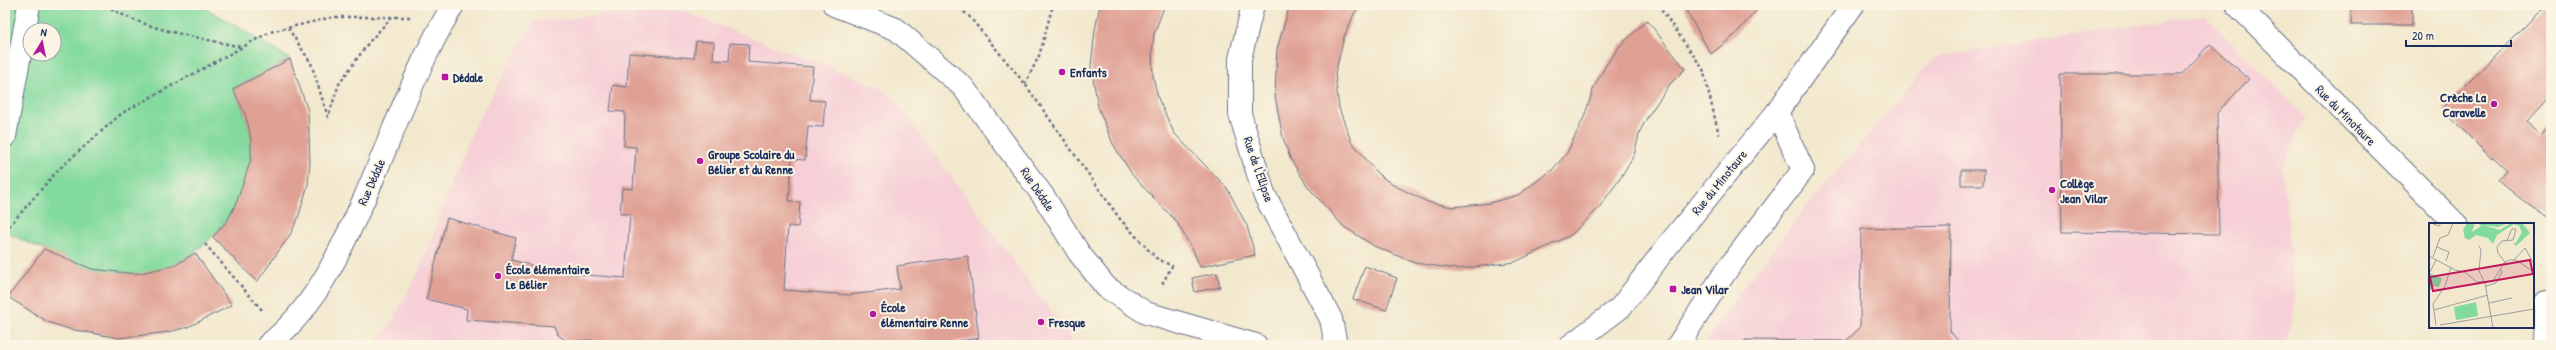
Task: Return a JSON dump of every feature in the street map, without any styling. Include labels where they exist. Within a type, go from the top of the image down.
[{"type":"street","points":[[5,136],[29,5]]},
{"type":"street","name":"Rue Dédale","points":[[834,5],[896,29],[963,86],[1044,197],[1079,253],[1106,287],[1146,313],[1256,345]]},
{"type":"street","name":"Rue de l'Ellipse","points":[[1253,5],[1240,59],[1240,114],[1264,194],[1331,319],[1336,345]]},
{"type":"street","name":"Rue du Minotaure","points":[[1571,345],[1620,308],[1777,112],[1853,5]]},
{"type":"street","name":"Rue du Minotaure","points":[[2237,5],[2455,223]]},
{"type":"street","name":"Rue Dédale","points":[[276,339],[322,286],[341,250],[399,117],[450,11]]},
{"type":"street","points":[[1678,345],[1726,271],[1803,170],[1777,112]]},
{"type":"street","points":[[2543,301],[2545,345]]},
{"type":"path","points":[[106,5],[115,11],[169,31],[242,47]]},
{"type":"path","points":[[954,5],[968,15],[1025,84],[1120,219],[1156,258],[1172,266],[1146,313]]},
{"type":"path","points":[[1025,84],[1039,56],[1053,5]]},
{"type":"path","points":[[1658,5],[1703,69],[1720,138],[1742,155]]},
{"type":"path","points":[[5,231],[58,170],[122,113],[270,32],[333,17],[392,17],[450,11]]},
{"type":"path","points":[[288,28],[310,63],[328,117],[340,84],[368,42],[392,17]]},
{"type":"path","points":[[205,244],[276,339]]},
{"type":"shaded area","name":"Groupe Scolaire du Bélier et du Renne","points":[[630,5],[666,5],[873,84],[892,97],[1076,345],[373,345],[391,324],[417,275],[473,129],[534,21],[569,19],[609,13]]},
{"type":"shaded area","name":"Collège Jean Vilar","points":[[2204,15],[2306,118],[2282,167],[2296,299],[2287,345],[1704,345],[1740,292],[1801,213],[1935,57]]},
{"type":"green space","points":[[5,5],[201,5],[290,59],[233,89],[242,107],[250,133],[250,163],[244,186],[234,209],[219,229],[201,247],[181,261],[159,270],[136,274],[119,274],[102,271],[53,254],[5,232]]},
{"type":"building","points":[[1100,5],[1165,5],[1154,34],[1152,53],[1153,76],[1158,98],[1174,133],[1227,188],[1247,226],[1255,255],[1200,267],[1193,250],[1176,221],[1133,176],[1113,144],[1098,107],[1091,66],[1095,30]]},
{"type":"building","points":[[1290,5],[1361,5],[1354,14],[1344,37],[1335,74],[1339,108],[1351,141],[1378,174],[1393,185],[1428,202],[1452,207],[1490,203],[1518,195],[1552,170],[1567,153],[1584,117],[1594,87],[1606,65],[1620,46],[1647,20],[1685,69],[1670,84],[1648,116],[1640,131],[1634,155],[1621,177],[1598,209],[1571,235],[1515,262],[1457,269],[1415,263],[1374,246],[1343,226],[1308,187],[1290,158],[1283,138],[1275,96],[1277,49]]},
{"type":"building","points":[[1683,5],[1761,5],[1735,35],[1711,54]]},
{"type":"building","points":[[2351,5],[2412,5],[2412,25],[2351,25]]},
{"type":"building","points":[[2546,5],[2551,8],[2551,95],[2526,122],[2541,135],[2551,124],[2551,217],[2530,206],[2498,180],[2507,170],[2493,157],[2492,159],[2442,109]]},
{"type":"building","points":[[696,41],[714,42],[713,60],[729,61],[730,43],[749,44],[748,62],[813,67],[810,100],[825,101],[823,127],[808,126],[805,160],[792,159],[789,201],[800,202],[798,227],[788,226],[784,290],[849,295],[900,289],[897,266],[968,256],[979,338],[936,345],[617,345],[617,342],[586,340],[569,342],[558,335],[554,326],[466,320],[467,309],[426,299],[447,218],[516,238],[511,260],[561,273],[625,278],[630,214],[620,214],[622,188],[633,189],[636,147],[624,146],[625,112],[610,111],[613,85],[627,87],[629,53],[694,58]]},
{"type":"building","points":[[2210,44],[2249,79],[2217,113],[2219,234],[2062,232],[2060,74],[2182,74]]},
{"type":"building","points":[[290,59],[308,111],[310,162],[308,185],[298,218],[290,235],[257,282],[213,237],[228,220],[237,201],[251,159],[251,140],[248,124],[244,111],[233,89]]},
{"type":"building","points":[[1961,170],[1984,170],[1983,185],[1961,185]]},
{"type":"building","points":[[1951,227],[1950,331],[1959,342],[2039,345],[1745,345],[1745,340],[1846,341],[1860,328],[1861,229]]},
{"type":"building","points":[[44,249],[92,269],[136,274],[176,265],[195,253],[232,305],[188,327],[169,332],[119,338],[69,329],[48,322],[8,297]]},
{"type":"building","points":[[1365,266],[1397,278],[1386,310],[1353,299]]},
{"type":"building","points":[[1217,273],[1220,287],[1195,292],[1192,278]]},
{"type":"place","name":"Enfants","points":[[1062,72]]},
{"type":"place","name":"Dédale","points":[[445,77]]},
{"type":"place","name":"Crèche La Caravelle","points":[[2494,104]]},
{"type":"place","name":"Groupe Scolaire du Bélier et du Renne","points":[[700,161]]},
{"type":"place","name":"Collège Jean Vilar","points":[[2052,190]]},
{"type":"place","name":"École élémentaire Le Bélier","points":[[498,276]]},
{"type":"place","name":"Jean Vilar","points":[[1673,289]]},
{"type":"place","name":"École élémentaire Renne","points":[[873,314]]},
{"type":"place","name":"Fresque","points":[[1041,322]]}]
